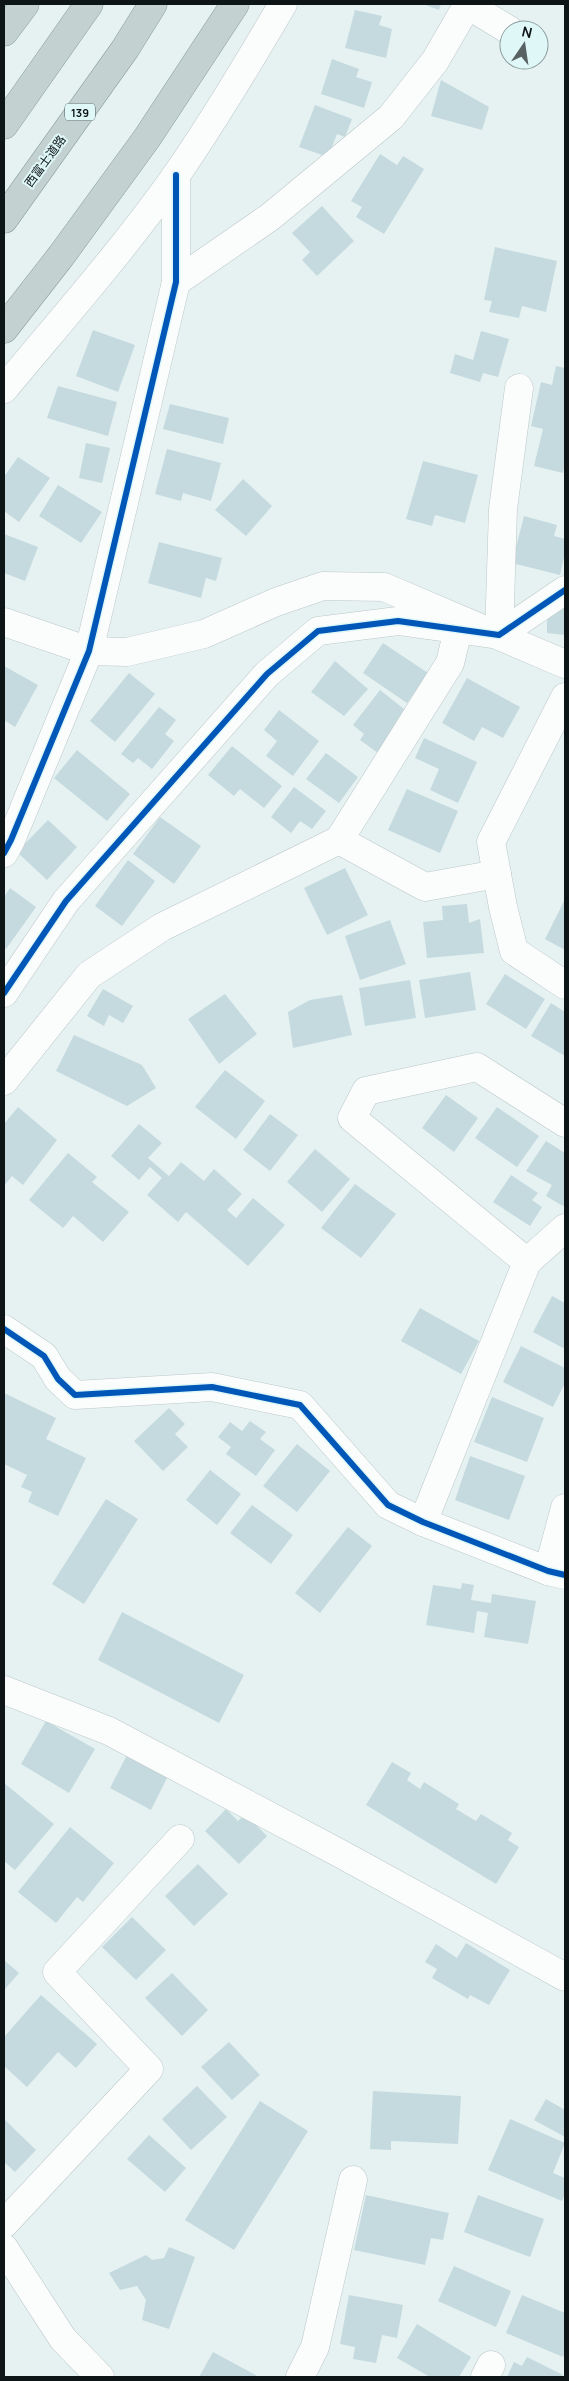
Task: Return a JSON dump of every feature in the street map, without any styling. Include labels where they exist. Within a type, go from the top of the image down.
[{"type":"highway","points":[[4,32],[25,4]]},
{"type":"highway","points":[[4,125],[89,4]]},
{"type":"highway","name":"西富士道路","points":[[4,219],[125,49],[153,4]]},
{"type":"highway","points":[[4,329],[61,256],[147,138],[235,4]]},
{"type":"street","points":[[4,389],[116,254],[176,175],[238,83],[283,4]]},
{"type":"street","points":[[176,282],[270,217],[391,118],[435,61],[468,4],[499,24]]},
{"type":"street","points":[[4,853],[89,651],[176,282],[176,175]]},
{"type":"street","points":[[499,635],[503,509],[519,388]]},
{"type":"street","points":[[4,622],[89,651],[127,652],[204,634],[276,602],[323,586],[384,587],[565,664]]},
{"type":"street","points":[[4,993],[66,900],[267,674],[318,632],[398,621],[499,635],[565,590]]},
{"type":"street","points":[[4,1081],[89,975],[162,927],[339,840],[450,663],[458,630]]},
{"type":"street","points":[[565,697],[491,842],[514,951],[565,985]]},
{"type":"street","points":[[339,840],[425,887],[497,874]]},
{"type":"street","points":[[527,1262],[352,1118],[366,1091],[477,1068],[565,1123]]},
{"type":"street","points":[[423,1522],[527,1262],[565,1228]]},
{"type":"street","points":[[4,1329],[44,1356],[58,1379],[75,1395],[212,1387],[300,1405],[388,1505],[423,1522],[556,1573],[565,1508]]},
{"type":"street","points":[[4,1690],[109,1731],[341,1854],[565,1978]]},
{"type":"street","points":[[4,2224],[149,2069],[57,1972],[180,1839]]},
{"type":"street","points":[[300,2377],[315,2348],[353,2180]]},
{"type":"street","points":[[4,2248],[63,2339],[100,2377]]},
{"type":"building","points":[[423,4],[441,4],[439,10]]},
{"type":"building","points":[[355,10],[382,16],[379,25],[392,29],[386,58],[345,48]]},
{"type":"building","points":[[332,59],[359,69],[356,77],[372,82],[364,108],[321,94]]},
{"type":"building","points":[[441,80],[489,107],[482,130],[431,116]]},
{"type":"building","points":[[315,105],[352,119],[345,137],[337,134],[328,157],[299,147]]},
{"type":"building","points":[[380,154],[397,165],[403,156],[424,169],[384,234],[356,217],[362,207],[351,201]]},
{"type":"building","points":[[322,206],[354,241],[317,276],[302,260],[310,252],[292,233]]},
{"type":"building","points":[[495,247],[557,261],[546,312],[522,306],[519,318],[489,312],[492,301],[484,300]]},
{"type":"building","points":[[93,330],[135,345],[118,392],[76,376]]},
{"type":"building","points":[[481,331],[509,339],[498,377],[483,373],[480,382],[450,373],[455,354],[473,360]]},
{"type":"building","points":[[556,366],[565,368],[565,462],[563,473],[534,466],[543,429],[531,426],[541,382],[552,385]]},
{"type":"building","points":[[58,386],[117,402],[108,436],[47,418]]},
{"type":"building","points":[[170,404],[229,418],[223,444],[163,429]]},
{"type":"building","points":[[86,443],[110,448],[102,483],[79,478]]},
{"type":"building","points":[[167,449],[221,463],[211,501],[183,493],[181,501],[155,494]]},
{"type":"building","points":[[18,457],[50,478],[19,522],[4,511],[4,477]]},
{"type":"building","points":[[423,461],[478,475],[465,523],[435,515],[432,526],[406,519]]},
{"type":"building","points":[[243,479],[272,506],[246,536],[215,510]]},
{"type":"building","points":[[58,485],[102,512],[81,543],[39,516]]},
{"type":"building","points":[[524,516],[557,525],[554,536],[565,539],[565,553],[560,575],[512,563]]},
{"type":"building","points":[[4,534],[38,547],[25,581],[4,573]]},
{"type":"building","points":[[159,542],[222,558],[216,581],[206,578],[201,598],[148,583]]},
{"type":"building","points":[[565,607],[565,635],[547,633],[547,618]]},
{"type":"building","points":[[383,643],[428,673],[407,703],[363,673]]},
{"type":"building","points":[[335,661],[368,689],[344,716],[311,692]]},
{"type":"building","points":[[4,666],[38,685],[15,727],[4,720]]},
{"type":"building","points":[[129,673],[155,694],[115,742],[90,721]]},
{"type":"building","points":[[467,678],[520,707],[503,738],[482,727],[474,741],[442,723]]},
{"type":"building","points":[[380,690],[409,713],[378,753],[360,740],[364,734],[353,725]]},
{"type":"building","points":[[159,707],[176,720],[165,734],[174,741],[152,769],[138,758],[133,763],[121,754]]},
{"type":"building","points":[[279,710],[319,741],[293,776],[266,756],[277,741],[264,730]]},
{"type":"building","points":[[424,738],[477,762],[458,803],[430,790],[439,769],[415,758]]},
{"type":"building","points":[[232,746],[282,786],[264,808],[240,789],[234,796],[208,775]]},
{"type":"building","points":[[77,750],[130,794],[107,821],[54,778]]},
{"type":"building","points":[[326,753],[358,777],[339,803],[306,779]]},
{"type":"building","points":[[294,787],[326,811],[312,829],[300,821],[291,833],[271,817]]},
{"type":"building","points":[[407,789],[458,811],[440,853],[388,830]]},
{"type":"building","points":[[160,817],[201,846],[174,884],[133,854]]},
{"type":"building","points":[[48,820],[77,847],[47,880],[17,852]]},
{"type":"building","points":[[128,860],[155,881],[122,926],[95,906]]},
{"type":"building","points":[[345,868],[368,915],[327,935],[304,888]]},
{"type":"building","points":[[10,888],[36,907],[6,949],[4,947],[4,897]]},
{"type":"building","points":[[565,899],[565,950],[545,939]]},
{"type":"building","points":[[467,904],[469,923],[480,919],[484,953],[427,958],[423,922],[443,920],[442,906]]},
{"type":"building","points":[[390,920],[406,964],[360,980],[345,936]]},
{"type":"building","points":[[470,972],[476,1010],[425,1018],[419,980]]},
{"type":"building","points":[[505,974],[545,999],[526,1029],[486,1004]]},
{"type":"building","points":[[410,980],[416,1018],[365,1026],[359,988]]},
{"type":"building","points":[[103,989],[133,1006],[123,1023],[109,1015],[104,1026],[87,1016]]},
{"type":"building","points":[[225,994],[257,1034],[219,1064],[188,1019]]},
{"type":"building","points":[[342,995],[352,1035],[293,1048],[288,1012],[310,1000]]},
{"type":"building","points":[[551,1003],[565,1012],[565,1056],[531,1036]]},
{"type":"building","points":[[74,1035],[142,1065],[156,1088],[127,1106],[56,1071]]},
{"type":"building","points":[[225,1070],[265,1101],[236,1139],[195,1107]]},
{"type":"building","points":[[446,1095],[478,1118],[454,1152],[422,1128]]},
{"type":"building","points":[[18,1107],[57,1140],[23,1185],[12,1176],[4,1186],[4,1124]]},
{"type":"building","points":[[497,1107],[539,1136],[517,1167],[475,1138]]},
{"type":"building","points":[[270,1114],[298,1135],[270,1171],[243,1150]]},
{"type":"building","points":[[139,1124],[162,1143],[148,1158],[169,1176],[181,1162],[204,1181],[214,1169],[242,1194],[227,1210],[236,1218],[253,1198],[285,1225],[248,1266],[186,1212],[178,1222],[147,1195],[162,1178],[150,1167],[139,1180],[111,1156]]},
{"type":"building","points":[[546,1141],[565,1153],[565,1203],[563,1206],[546,1196],[552,1185],[526,1171]]},
{"type":"building","points":[[315,1149],[350,1179],[322,1212],[287,1182]]},
{"type":"building","points":[[68,1153],[97,1177],[92,1182],[129,1212],[103,1242],[73,1216],[63,1228],[29,1200]]},
{"type":"building","points":[[511,1175],[538,1193],[532,1200],[542,1207],[530,1226],[493,1202]]},
{"type":"building","points":[[355,1184],[396,1214],[361,1258],[321,1228]]},
{"type":"building","points":[[552,1296],[565,1303],[565,1349],[533,1332]]},
{"type":"building","points":[[420,1308],[479,1341],[461,1374],[401,1341]]},
{"type":"building","points":[[521,1346],[565,1368],[565,1383],[553,1407],[503,1382]]},
{"type":"building","points":[[4,1393],[56,1418],[46,1439],[86,1458],[58,1516],[28,1502],[32,1492],[21,1487],[27,1475],[4,1464]]},
{"type":"building","points":[[492,1397],[544,1418],[527,1462],[474,1442]]},
{"type":"building","points":[[169,1408],[185,1424],[175,1434],[188,1447],[163,1471],[134,1441]]},
{"type":"building","points":[[250,1421],[266,1432],[260,1439],[275,1450],[256,1476],[226,1454],[231,1447],[218,1437],[230,1422],[242,1431]]},
{"type":"building","points":[[297,1444],[330,1471],[297,1512],[263,1486]]},
{"type":"building","points":[[470,1456],[525,1476],[509,1520],[455,1500]]},
{"type":"building","points":[[210,1470],[241,1494],[217,1525],[186,1500]]},
{"type":"building","points":[[106,1499],[138,1519],[84,1604],[52,1584]]},
{"type":"building","points":[[252,1505],[293,1535],[271,1564],[230,1533]]},
{"type":"building","points":[[348,1527],[372,1546],[320,1613],[295,1593]]},
{"type":"building","points":[[462,1583],[474,1585],[471,1600],[491,1603],[492,1594],[536,1601],[528,1644],[484,1637],[488,1613],[477,1611],[474,1633],[426,1625],[433,1585],[461,1589]]},
{"type":"building","points":[[122,1612],[244,1675],[219,1723],[98,1660]]},
{"type":"building","points":[[46,1721],[95,1749],[69,1793],[21,1764]]},
{"type":"building","points":[[127,1755],[168,1776],[151,1810],[110,1788]]},
{"type":"building","points":[[392,1762],[411,1773],[407,1780],[420,1789],[424,1782],[459,1804],[456,1809],[476,1821],[481,1814],[512,1833],[508,1840],[519,1847],[496,1884],[366,1805]]},
{"type":"building","points":[[4,1783],[54,1824],[15,1870],[4,1861]]},
{"type":"building","points":[[226,1809],[238,1821],[245,1814],[267,1836],[239,1864],[205,1831]]},
{"type":"building","points":[[70,1827],[114,1863],[83,1902],[77,1897],[56,1923],[18,1892]]},
{"type":"building","points":[[198,1864],[228,1894],[194,1926],[165,1896]]},
{"type":"building","points":[[132,1917],[166,1950],[136,1980],[102,1947]]},
{"type":"building","points":[[466,1943],[510,1970],[489,2005],[470,1995],[468,1999],[432,1978],[437,1969],[425,1962],[436,1944],[457,1958]]},
{"type":"building","points":[[4,1960],[19,1973],[4,1990]]},
{"type":"building","points":[[172,1973],[208,2010],[182,2036],[145,1998]]},
{"type":"building","points":[[41,1995],[97,2044],[76,2068],[58,2052],[27,2087],[4,2066],[4,2037]]},
{"type":"building","points":[[229,2042],[260,2075],[232,2100],[201,2067]]},
{"type":"building","points":[[197,2086],[227,2117],[191,2150],[162,2119]]},
{"type":"building","points":[[373,2091],[461,2096],[458,2144],[391,2141],[391,2150],[370,2149]]},
{"type":"building","points":[[546,2099],[565,2110],[565,2137],[534,2120]]},
{"type":"building","points":[[260,2101],[308,2131],[234,2250],[185,2220]]},
{"type":"building","points":[[4,2119],[36,2150],[15,2172],[4,2162]]},
{"type":"building","points":[[510,2119],[565,2143],[553,2173],[565,2178],[565,2194],[562,2201],[488,2170]]},
{"type":"building","points":[[149,2135],[186,2168],[165,2192],[127,2159]]},
{"type":"building","points":[[366,2195],[449,2213],[443,2240],[431,2238],[425,2265],[354,2250]]},
{"type":"building","points":[[478,2195],[544,2219],[530,2257],[464,2232]]},
{"type":"building","points":[[169,2247],[195,2257],[169,2329],[142,2320],[146,2300],[137,2286],[120,2290],[109,2273],[146,2255],[152,2260],[164,2258]]},
{"type":"building","points":[[454,2266],[511,2291],[496,2327],[438,2301]]},
{"type":"building","points":[[349,2295],[403,2305],[397,2338],[382,2335],[376,2363],[353,2359],[355,2347],[340,2344]]},
{"type":"building","points":[[522,2295],[565,2313],[565,2352],[563,2357],[506,2333]]},
{"type":"building","points":[[417,2324],[471,2357],[459,2377],[430,2377],[397,2358]]},
{"type":"building","points":[[213,2352],[259,2377],[199,2377]]},
{"type":"building","points":[[527,2357],[563,2375],[562,2377],[507,2377],[514,2362],[522,2366]]},
{"type":"cycle path","points":[[4,853],[89,651],[176,282],[176,175]]},
{"type":"cycle path","points":[[4,993],[66,901],[267,674],[318,631],[398,621],[499,635],[565,590]]},
{"type":"cycle path","points":[[4,1329],[44,1356],[58,1379],[75,1395],[212,1387],[300,1405],[388,1505],[423,1522],[548,1571],[565,1575]]}]
